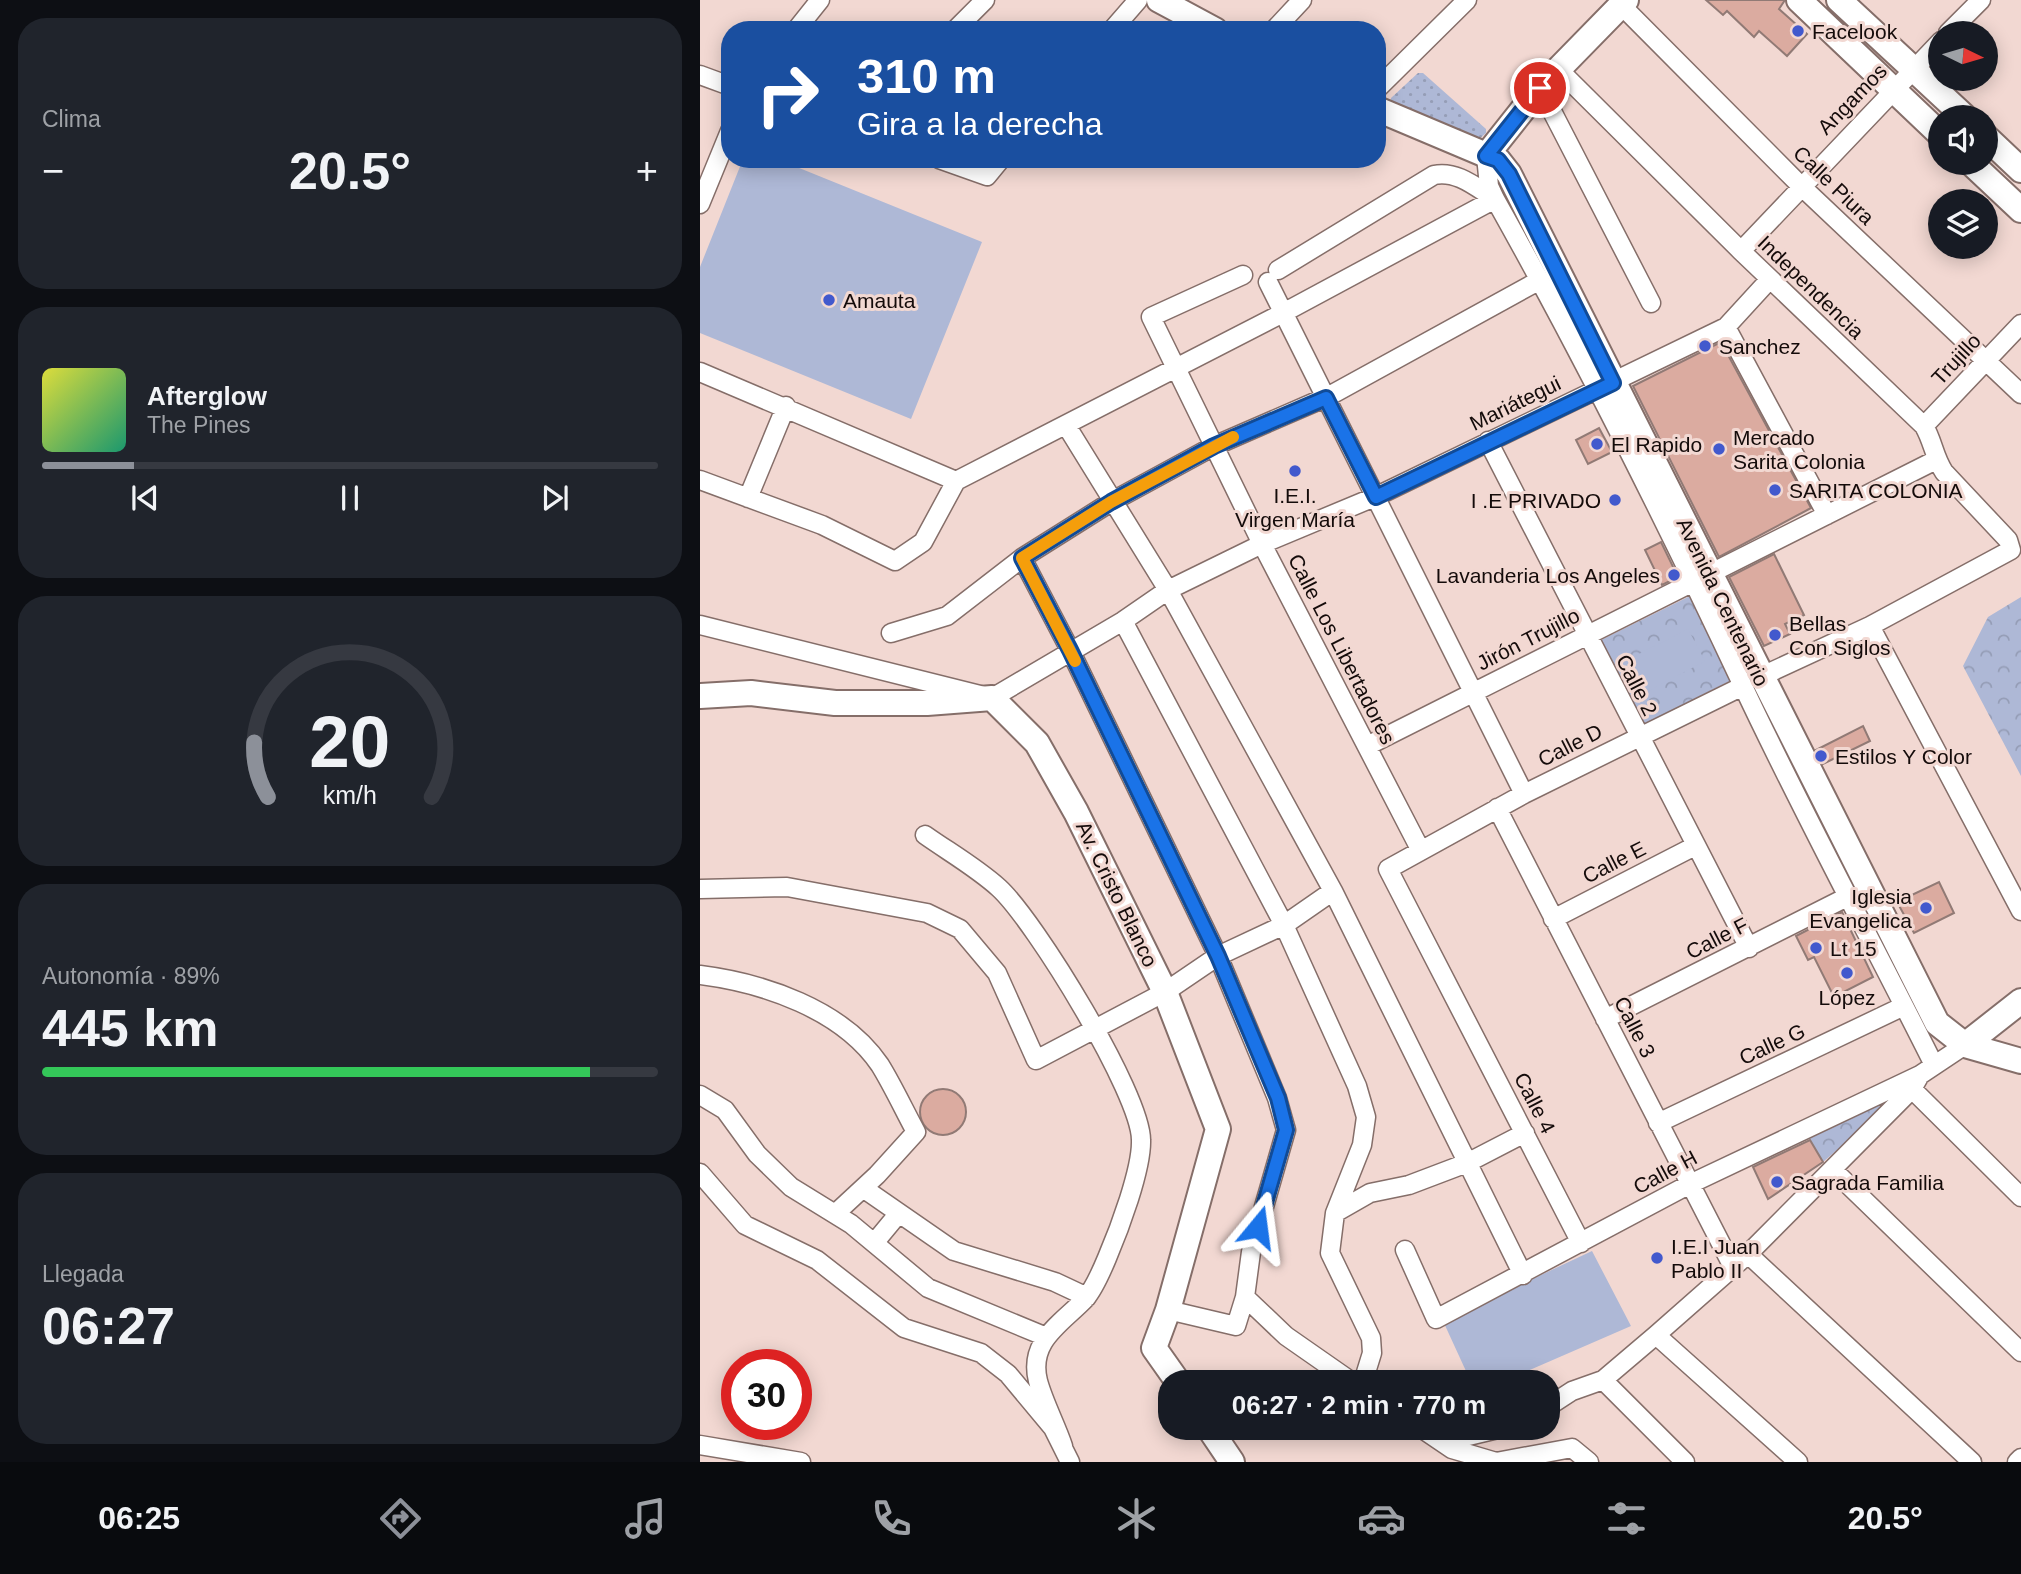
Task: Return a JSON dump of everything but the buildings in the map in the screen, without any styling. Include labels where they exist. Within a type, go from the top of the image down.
[{"type":"street","points":[[803,21],[820,0]]},
{"type":"street","points":[[964,21],[985,0]]},
{"type":"street","points":[[1120,21],[1138,0]]},
{"type":"street","points":[[1159,0],[1198,21]]},
{"type":"street","points":[[1282,21],[1302,0]]},
{"type":"street","points":[[1386,80],[1467,0]]},
{"type":"street","points":[[1799,0],[1928,123]]},
{"type":"street","points":[[1839,0],[1952,105]]},
{"type":"street","points":[[1960,21],[1981,0]]},
{"type":"street","points":[[1486,156],[1540,88],[1623,3]]},
{"type":"street","name":"Calle Piura","points":[[1623,3],[1801,186],[2021,394]]},
{"type":"street","name":"Angamos","points":[[1741,251],[1928,54]]},
{"type":"street","name":"Independencia","points":[[1558,69],[1741,251],[1924,426],[1930,435],[1936,460],[1953,484],[2001,532],[2011,550]]},
{"type":"street","points":[[700,75],[721,83]]},
{"type":"street","points":[[1540,88],[1651,303]]},
{"type":"street","name":"Avenida Centenario","points":[[1386,113],[1498,160],[1509,174],[1605,386],[1702,577],[1849,896],[1904,1006],[1922,1076],[2021,1197]]},
{"type":"street","points":[[1998,148],[2021,170]]},
{"type":"street","points":[[700,204],[721,153]]},
{"type":"street","name":"Avenida Centenario","points":[[1486,156],[1489,186],[1495,199],[1540,280],[1605,386]]},
{"type":"street","points":[[964,168],[987,176],[994,168]]},
{"type":"street","points":[[1495,199],[1456,175],[1434,175],[1273,276],[1283,313],[1524,794]]},
{"type":"street","points":[[1984,175],[2021,211]]},
{"type":"street","points":[[700,480],[822,525],[895,561],[923,542],[956,481],[1283,313],[1495,199]]},
{"type":"street","name":"Calle Los Libertadores","points":[[1243,275],[1151,317],[1262,544],[1420,849]]},
{"type":"street","name":"Mariátegui","points":[[992,698],[1123,621],[1168,590],[1262,544],[1376,497],[1488,440],[1726,327],[1770,279]]},
{"type":"street","points":[[891,632],[947,616],[1022,558],[1111,502],[1214,446],[1326,398],[1540,280]]},
{"type":"street","name":"Trujillo","points":[[1924,426],[2021,324]]},
{"type":"street","points":[[1726,327],[1827,515]]},
{"type":"street","points":[[700,372],[786,406],[956,481]]},
{"type":"street","points":[[748,498],[786,406]]},
{"type":"street","points":[[1066,425],[1111,502],[1168,590],[1333,891],[1522,1275]]},
{"type":"street","name":"Calle 2","points":[[1488,440],[1637,736],[1749,948]]},
{"type":"street","name":"Jirón Trujillo","points":[[1367,746],[1936,460]]},
{"type":"street","name":"Calle D","points":[[1420,849],[1637,736],[1870,626],[2011,550]]},
{"type":"street","points":[[1022,558],[1070,650],[1218,956],[1278,1098],[1286,1130],[1251,1252],[1245,1297],[1236,1326],[1168,1310]]},
{"type":"street","points":[[1123,621],[1284,925],[1357,1086],[1366,1117],[1362,1145],[1335,1213],[1330,1252],[1371,1338],[1372,1353],[1367,1370]]},
{"type":"street","points":[[700,625],[992,698]]},
{"type":"street","points":[[1870,626],[2021,911]]},
{"type":"street","name":"Avenida Centenario","points":[[1751,682],[1937,1023],[1965,1045]]},
{"type":"street","points":[[700,696],[751,693],[848,703],[927,703],[992,698]]},
{"type":"street","name":"Av. Cristo Blanco","points":[[992,698],[1037,744],[1076,812],[1165,992],[1218,1129],[1168,1310],[1154,1348],[1170,1370]]},
{"type":"street","name":"Calle 3","points":[[1497,808],[1733,1267]]},
{"type":"street","points":[[925,835],[1000,889],[1053,960],[1096,1029],[1126,1093],[1142,1140],[1129,1198],[1106,1261],[1087,1297],[1044,1336],[1038,1353],[1038,1380],[1067,1454]]},
{"type":"street","name":"Calle E","points":[[1553,919],[1695,846]]},
{"type":"street","name":"Calle 4","points":[[1420,849],[1388,869],[1581,1243]]},
{"type":"street","points":[[700,889],[787,887],[927,913],[960,929],[997,973],[1036,1060],[1165,992],[1218,956],[1284,925],[1333,891]]},
{"type":"street","name":"Calle F","points":[[1605,1019],[1849,896]]},
{"type":"street","points":[[700,975],[726,979],[779,994],[831,1020],[878,1063],[916,1132],[836,1213]]},
{"type":"street","points":[[1560,1399],[1572,1391],[1603,1380],[1656,1335],[1748,1254],[1922,1076],[2021,1001]]},
{"type":"street","name":"Calle G","points":[[1658,1123],[1904,1006]]},
{"type":"street","points":[[1965,1045],[2021,1061]]},
{"type":"street","name":"Calle H","points":[[1405,1250],[1436,1319],[1690,1184],[1922,1076]]},
{"type":"street","points":[[700,1095],[725,1110],[757,1154],[791,1187],[836,1213],[875,1242],[902,1269],[928,1288],[1044,1336]]},
{"type":"street","points":[[1335,1213],[1370,1193],[1409,1185],[1467,1163],[1525,1133]]},
{"type":"street","points":[[1833,1170],[2021,1352]]},
{"type":"street","points":[[700,1173],[745,1225],[817,1260],[883,1315],[917,1333],[981,1353],[1008,1374],[1067,1454]]},
{"type":"street","points":[[863,1188],[954,1251],[1055,1282],[1087,1297]]},
{"type":"street","points":[[875,1242],[899,1213]]},
{"type":"street","points":[[1748,1254],[1972,1462]]},
{"type":"street","points":[[1245,1297],[1286,1336],[1335,1370]]},
{"type":"street","points":[[1656,1335],[1798,1462]]},
{"type":"street","points":[[1603,1380],[1685,1462]]},
{"type":"street","points":[[1217,1440],[1232,1462]]},
{"type":"street","points":[[1438,1440],[1452,1449],[1496,1462],[1572,1448],[1589,1462]]},
{"type":"street","points":[[700,1445],[791,1461]]},
{"type":"street","points":[[2017,1462],[2021,1458]]},
{"type":"green space","points":[[1418,73],[1423,73],[1486,129],[1486,133],[1476,142],[1390,106],[1391,98]]},
{"type":"green space","name":"Amauta","points":[[739,168],[799,168],[982,242],[911,419],[700,333],[700,267]]},
{"type":"green space","points":[[1690,596],[1732,680],[1642,725],[1601,640]]},
{"type":"green space","points":[[2021,597],[2021,776],[1963,666],[1988,617]]},
{"type":"green space","points":[[1688,629],[1705,661],[1643,694],[1625,661]]},
{"type":"green space","points":[[1896,1093],[1900,1096],[1823,1162],[1806,1134]]},
{"type":"green space","points":[[1592,1251],[1631,1326],[1530,1370],[1465,1370],[1443,1321]]},
{"type":"slow traffic","points":[[1075,661],[1022,558],[1111,502],[1233,437]]},
{"type":"place","name":"Facelook","points":[[1798,31]]},
{"type":"place","name":"Amauta","points":[[829,300]]},
{"type":"place","name":"Sanchez","points":[[1705,346]]},
{"type":"place","name":"El Rapido","points":[[1597,444]]},
{"type":"place","name":"Mercado Sarita Colonia","points":[[1719,449]]},
{"type":"place","name":"I.E.I. Virgen María","points":[[1295,471]]},
{"type":"place","name":"SARITA COLONIA","points":[[1775,490]]},
{"type":"place","name":"I .E PRIVADO","points":[[1615,500]]},
{"type":"place","name":"Lavanderia Los Angeles","points":[[1674,575]]},
{"type":"place","name":"Bellas Con Siglos","points":[[1775,635]]},
{"type":"place","name":"Estilos Y Color","points":[[1821,756]]},
{"type":"place","name":"Iglesia Evangelica","points":[[1926,908]]},
{"type":"place","name":"Lt 15","points":[[1816,948]]},
{"type":"place","name":"López","points":[[1847,973]]},
{"type":"place","name":"Sagrada Familia","points":[[1777,1182]]},
{"type":"place","name":"I.E.I Juan Pablo II","points":[[1657,1258]]},
{"type":"route","points":[[1258,1227],[1286,1130],[1278,1098],[1218,956],[1070,650],[1022,558],[1111,502],[1214,446],[1326,398],[1376,497],[1488,440],[1613,383],[1509,174],[1498,160],[1486,156],[1540,88]]}]
